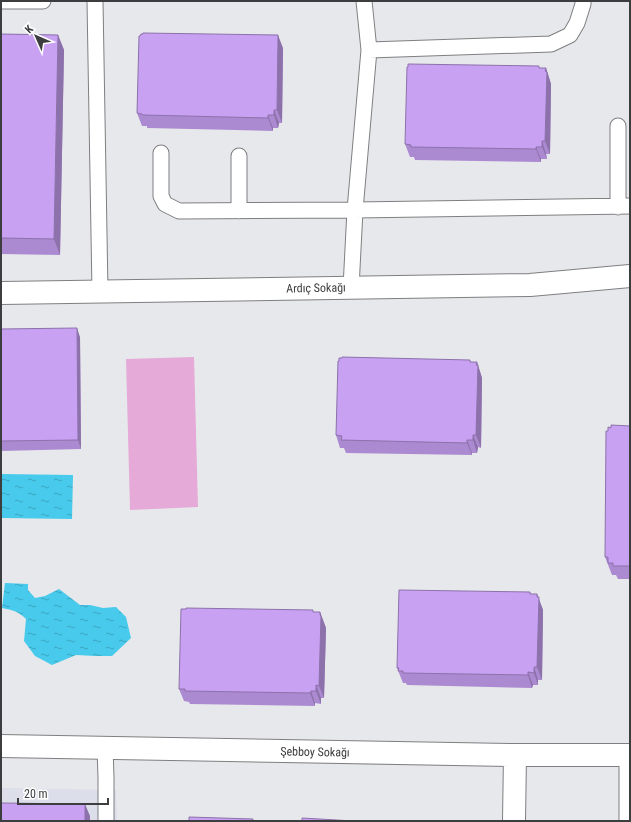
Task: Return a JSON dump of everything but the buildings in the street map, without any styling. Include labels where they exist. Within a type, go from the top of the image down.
[{"type":"street","name":"Ardıç Sokağı","points":[[1,294],[530,285],[630,276]]},
{"type":"street","name":"Şebboy Sokağı","points":[[1,746],[515,756],[628,754]]},
{"type":"street","points":[[514,821],[515,756]]},
{"type":"lane","points":[[1,2],[43,1]]},
{"type":"lane","points":[[95,1],[100,292]]},
{"type":"lane","points":[[351,288],[355,210],[370,50],[364,1]]},
{"type":"lane","points":[[370,50],[550,44],[570,35],[577,24],[583,1]]},
{"type":"lane","points":[[161,153],[161,196],[165,204],[179,211],[624,206],[618,126]]},
{"type":"lane","points":[[239,156],[239,211]]},
{"type":"lane","points":[[105,748],[106,821]]},
{"type":"lane","points":[[627,821],[628,754]]},
{"type":"shaded area","points":[[194,357],[198,507],[130,510],[126,359]]},
{"type":"shaded area","points":[[1,788],[116,790],[117,821],[1,821]]},
{"type":"water","points":[[1,474],[73,475],[72,519],[1,518]]},
{"type":"water","points":[[5,583],[28,584],[28,590],[35,598],[45,596],[59,589],[80,605],[90,605],[103,608],[116,607],[126,617],[131,638],[112,656],[76,655],[52,665],[35,656],[24,641],[26,619],[15,611],[2,608]]}]
